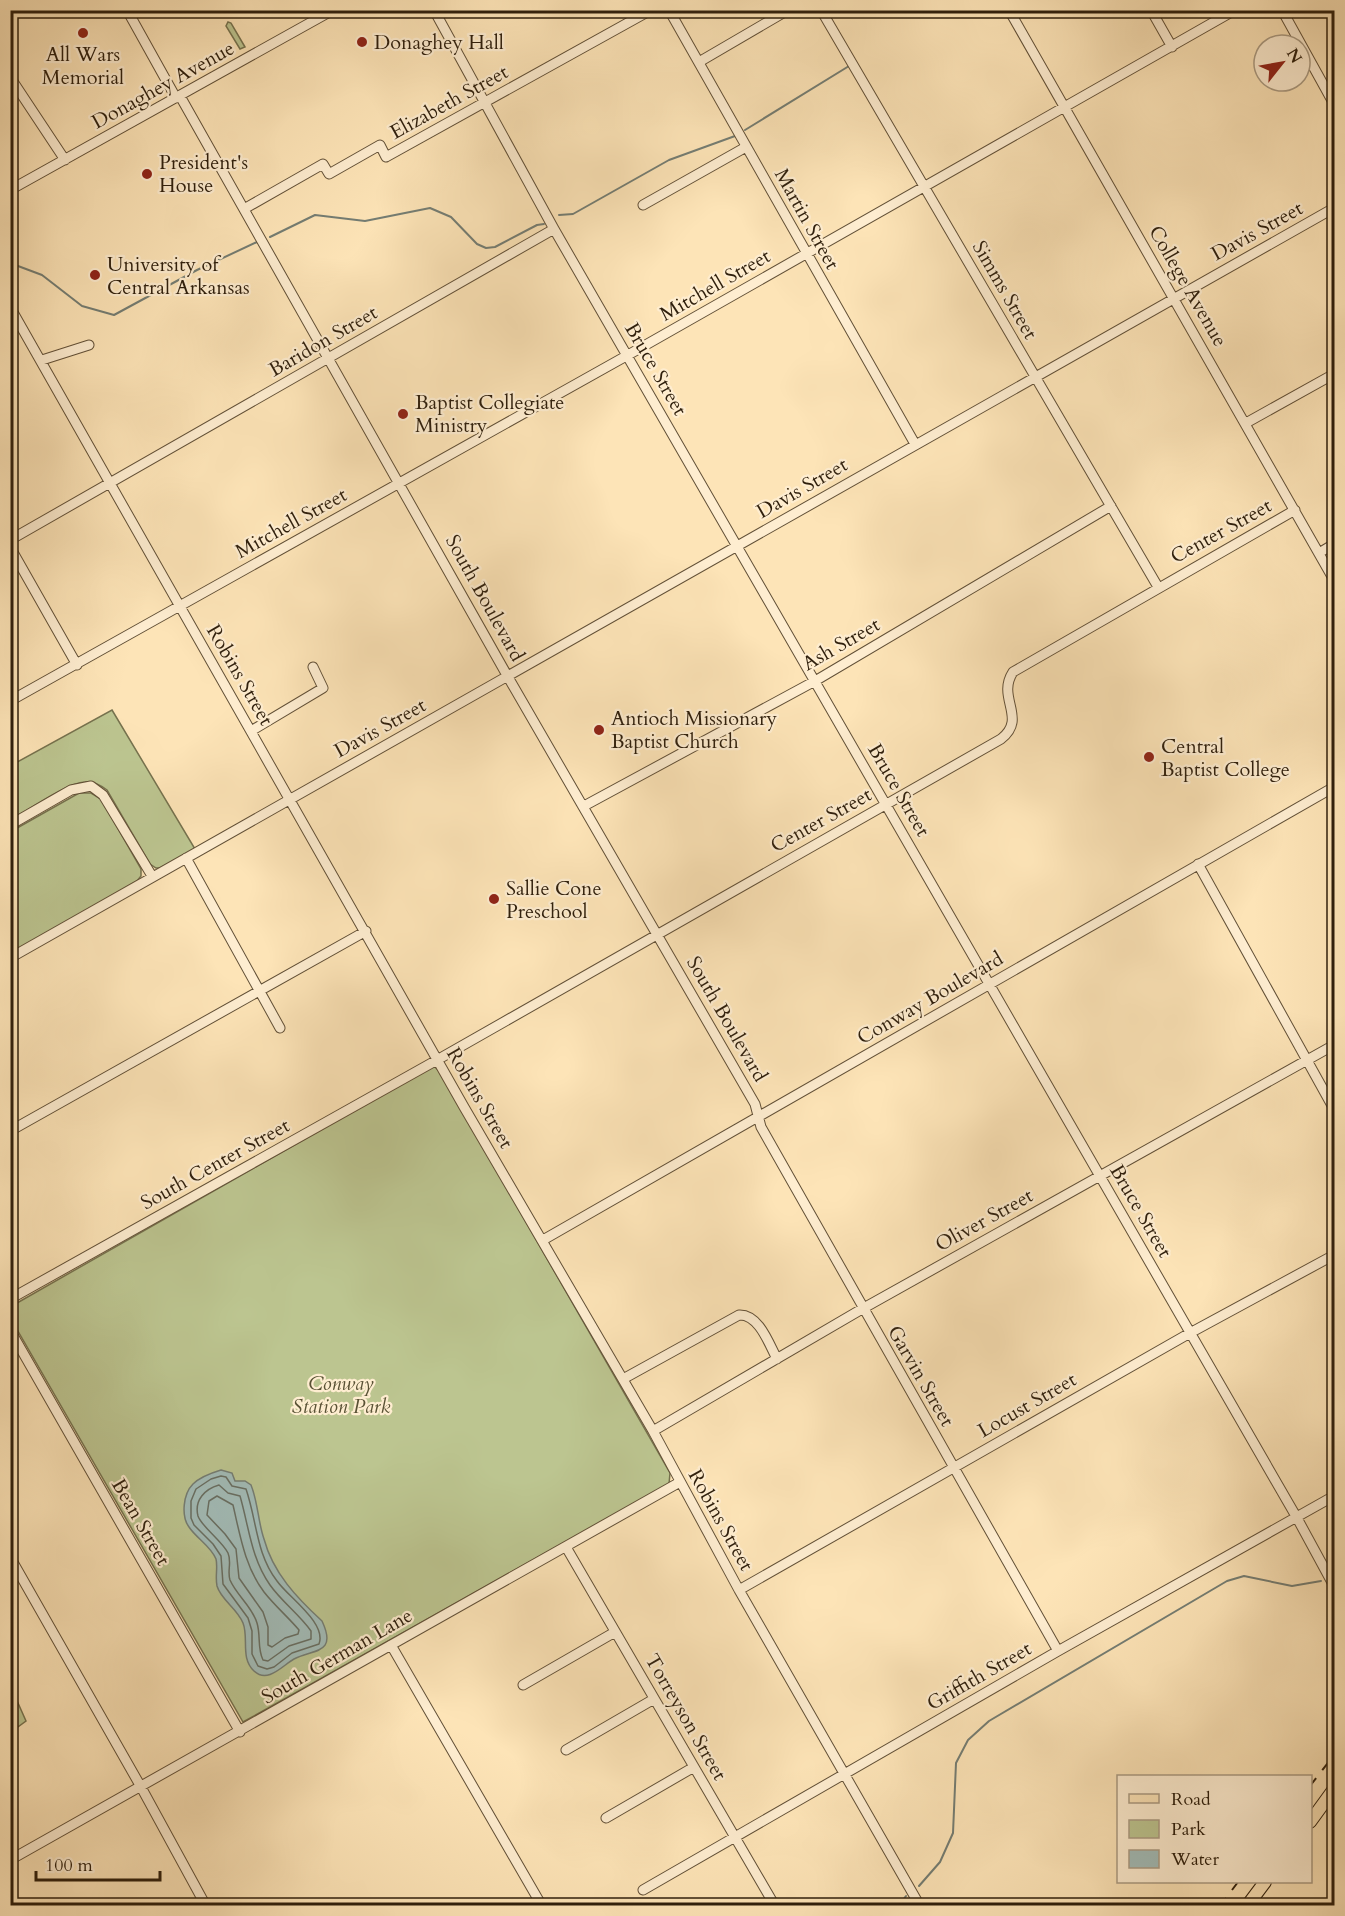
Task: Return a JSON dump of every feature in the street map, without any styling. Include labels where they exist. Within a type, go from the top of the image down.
[{"type":"main road","points":[[1312,1821],[1335,1789]]},
{"type":"main road","points":[[1246,1905],[1263,1883]]},
{"type":"street","name":"South Boulevard","points":[[127,10],[244,209],[508,677],[755,1104],[758,1117]]},
{"type":"street","name":"Donaghey Avenue","points":[[10,190],[333,10]]},
{"type":"street","name":"Bruce Street","points":[[434,10],[555,229],[1335,1586]]},
{"type":"street","name":"Elizabeth Street","points":[[244,209],[323,164],[329,174],[380,145],[386,157],[651,10]]},
{"type":"street","name":"Martin Street","points":[[669,10],[915,444]]},
{"type":"street","points":[[699,62],[788,10]]},
{"type":"street","name":"Simms Street","points":[[821,10],[1158,587]]},
{"type":"street","name":"College Avenue","points":[[1009,10],[1335,580]]},
{"type":"street","points":[[1150,10],[1172,47]]},
{"type":"street","name":"Mitchell Street","points":[[10,701],[628,355],[1235,10]]},
{"type":"street","points":[[1282,10],[1335,104]]},
{"type":"street","points":[[10,76],[65,160]]},
{"type":"street","points":[[643,205],[746,147]]},
{"type":"street","name":"Davis Street","points":[[10,958],[1335,208]]},
{"type":"street","name":"Baridon Street","points":[[10,540],[555,229]]},
{"type":"street","name":"Robins Street","points":[[10,307],[289,800],[366,931],[437,1060],[653,1431],[739,1590],[920,1905]]},
{"type":"street","points":[[42,360],[89,345]]},
{"type":"street","points":[[1246,423],[1335,374]]},
{"type":"street","name":"Ash Street","points":[[584,806],[815,681],[1110,506]]},
{"type":"street","name":"Center Street","points":[[437,1060],[1009,733],[1013,725],[1007,691],[1008,679],[1013,672],[1295,510]]},
{"type":"street","points":[[1319,553],[1335,544]]},
{"type":"street","points":[[10,547],[77,665]]},
{"type":"street","points":[[251,731],[323,688],[313,667]]},
{"type":"street","points":[[10,825],[71,790],[91,786],[103,795],[152,876]]},
{"type":"street","name":"Conway Boulevard","points":[[543,1240],[1335,787]]},
{"type":"street","points":[[186,858],[280,1028]]},
{"type":"street","points":[[1198,864],[1335,1109]]},
{"type":"street","points":[[10,1131],[366,931]]},
{"type":"street","name":"Oliver Street","points":[[653,1431],[862,1309],[1335,1045]]},
{"type":"street","name":"South Center Street","points":[[10,1299],[437,1060]]},
{"type":"street","name":"Garvin Street","points":[[758,1117],[761,1128],[862,1309],[1058,1651]]},
{"type":"street","name":"Locust Street","points":[[739,1590],[1190,1333],[1335,1255]]},
{"type":"street","points":[[623,1379],[739,1315],[745,1315],[757,1323],[777,1359]]},
{"type":"street","name":"Bean Street","points":[[10,1330],[240,1732]]},
{"type":"street","name":"South German Lane","points":[[10,1860],[680,1482]]},
{"type":"street","name":"Griffith Street","points":[[644,1890],[1058,1651],[1335,1496]]},
{"type":"street","name":"Torreyson Street","points":[[566,1547],[775,1905]]},
{"type":"street","points":[[10,1557],[206,1905]]},
{"type":"street","points":[[523,1685],[615,1632]]},
{"type":"street","points":[[391,1645],[542,1905]]},
{"type":"street","points":[[566,1750],[654,1699]]},
{"type":"street","points":[[606,1818],[694,1767]]},
{"type":"green space","points":[[228,22],[231,23],[245,47],[240,49],[226,26]]},
{"type":"green space","points":[[112,710],[195,849],[160,868],[150,864],[107,790],[94,783],[78,783],[69,787],[11,820],[10,766]]},
{"type":"green space","points":[[79,793],[91,793],[101,799],[141,869],[141,876],[137,881],[11,954],[10,832]]},
{"type":"green space","name":"Conway Station Park","points":[[431,1067],[435,1067],[440,1072],[670,1473],[669,1484],[243,1722],[11,1319],[10,1307]]},
{"type":"green space","points":[[10,1685],[26,1721],[11,1732],[10,1732]]},
{"type":"water","points":[[221,1470],[232,1473],[235,1481],[245,1481],[251,1485],[262,1532],[273,1563],[295,1594],[322,1621],[326,1632],[327,1640],[321,1649],[294,1659],[270,1674],[259,1674],[250,1666],[246,1654],[243,1623],[217,1586],[216,1559],[186,1522],[185,1499],[190,1488],[202,1477]]},
{"type":"waterway","points":[[745,130],[849,66]]},
{"type":"waterway","points":[[559,215],[573,214],[669,160],[735,136]]},
{"type":"waterway","points":[[270,237],[315,215],[365,221],[430,208],[451,217],[477,244],[486,248],[495,247],[537,225],[544,224]]},
{"type":"waterway","points":[[10,263],[42,275],[82,306],[114,315],[197,270],[257,242]]},
{"type":"waterway","points":[[919,1886],[940,1862],[953,1833],[956,1763],[968,1740],[989,1721],[1227,1581],[1244,1576],[1292,1586],[1321,1581]]},
{"type":"waterway","points":[[898,1906],[906,1896]]},
{"type":"railway","points":[[1312,1783],[1334,1755]]},
{"type":"railway","points":[[1220,1906],[1237,1883]]},
{"type":"place","name":"All Wars Memorial","points":[[83,33]]},
{"type":"place","name":"Donaghey Hall","points":[[362,42]]},
{"type":"place","name":"President's House","points":[[147,174]]},
{"type":"place","name":"University of Central Arkansas","points":[[95,275]]},
{"type":"place","name":"Baptist Collegiate Ministry","points":[[403,414]]},
{"type":"place","name":"Antioch Missionary Baptist Church","points":[[599,730]]},
{"type":"place","name":"Central Baptist College","points":[[1149,757]]},
{"type":"place","name":"Sallie Cone Preschool","points":[[494,899]]}]
